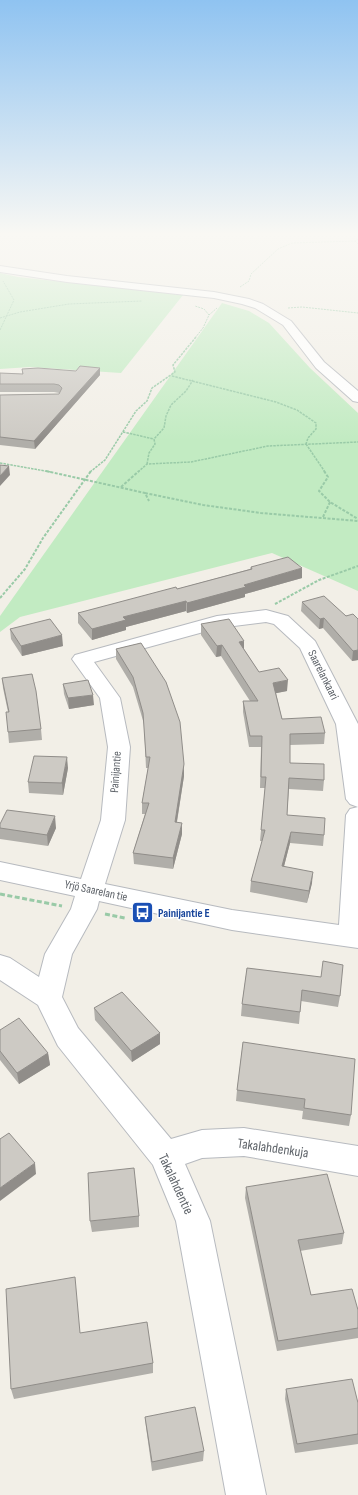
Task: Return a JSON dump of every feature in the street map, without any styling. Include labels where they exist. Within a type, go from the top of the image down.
[{"type":"street","points":[[247,302],[266,310],[287,323],[320,365],[358,398]]},
{"type":"street","name":"Saarelankaari","points":[[82,659],[218,622],[266,616],[281,620],[308,645],[347,724],[358,799]]},
{"type":"street","name":"Painijantie","points":[[82,659],[110,698],[119,747],[112,820],[90,890]]},
{"type":"street","points":[[355,937],[358,815]]},
{"type":"street","name":"Yrjö Saarelan tie","points":[[0,871],[232,920],[355,937]]},
{"type":"street","points":[[0,966],[48,997],[59,954],[84,910],[90,890]]},
{"type":"street","name":"Takalahdentie","points":[[48,997],[68,1037],[165,1156],[193,1221],[246,1495]]},
{"type":"street","name":"Takalahdenkuja","points":[[165,1156],[202,1144],[244,1142],[358,1161]]},
{"type":"path","points":[[0,330],[13,302]]},
{"type":"path","points":[[0,318],[20,312],[69,304],[113,302]]},
{"type":"path","points":[[0,598],[25,569],[43,538],[89,473],[105,460],[136,411],[147,401],[152,388],[175,372],[173,365],[177,358],[199,333],[208,319],[209,315],[204,309],[193,306]]},
{"type":"path","points":[[266,310],[302,307],[358,313]]},
{"type":"path","points":[[171,375],[277,401],[305,414],[316,423],[316,429],[308,438],[306,444]]},
{"type":"path","points":[[121,487],[147,464],[149,453],[155,444],[154,439],[164,428],[166,416],[171,405],[186,391],[193,380]]},
{"type":"path","points":[[123,432],[154,439]]},
{"type":"path","points":[[147,464],[191,462],[268,446],[358,442]]},
{"type":"path","points":[[306,444],[328,477],[319,491],[330,502],[358,520]]},
{"type":"path","points":[[0,463],[85,479],[203,505],[261,512],[358,520]]},
{"type":"path","points":[[145,493],[149,501]]},
{"type":"path","points":[[323,517],[330,502]]},
{"type":"path","points":[[266,616],[277,601],[319,580],[358,566]]},
{"type":"green space","points":[[0,302],[178,302],[121,373],[30,367],[0,369]]},
{"type":"green space","points":[[222,303],[249,311],[269,323],[310,368],[358,413],[358,591],[272,553],[20,617],[0,632],[0,616]]},
{"type":"building","points":[[80,366],[100,368],[34,441],[0,437],[0,395],[59,394],[62,388],[59,385],[54,384],[0,384],[0,373],[23,374],[22,369],[38,368],[76,371]]},
{"type":"building","points":[[0,465],[9,466],[0,476]]},
{"type":"building","points":[[288,557],[302,568],[244,585],[246,587],[187,603],[186,601],[123,617],[126,620],[92,629],[78,613],[252,569],[251,567]]},
{"type":"building","points":[[324,596],[346,616],[353,614],[358,619],[358,650],[353,651],[324,618],[320,619],[302,602]]},
{"type":"building","points":[[50,619],[62,635],[21,646],[10,629]]},
{"type":"building","points":[[229,619],[244,641],[239,642],[259,672],[279,668],[288,680],[273,683],[282,719],[321,717],[325,733],[290,734],[290,763],[324,764],[324,780],[289,778],[287,815],[325,818],[324,835],[291,832],[282,866],[313,872],[309,891],[251,881],[265,830],[261,830],[266,777],[261,777],[262,736],[250,736],[243,701],[258,701],[222,645],[217,646],[201,624]]},
{"type":"building","points":[[141,643],[166,682],[180,722],[184,764],[175,822],[182,823],[173,858],[133,853],[149,803],[142,803],[150,757],[146,757],[143,713],[133,677],[116,649]]},
{"type":"building","points":[[32,674],[36,691],[41,729],[8,732],[6,712],[9,712],[2,678]]},
{"type":"building","points":[[88,680],[93,695],[68,698],[63,684]]},
{"type":"building","points":[[34,756],[67,757],[62,783],[28,782]]},
{"type":"building","points":[[7,810],[55,816],[47,835],[0,828],[0,824]]},
{"type":"building","points":[[323,961],[343,965],[340,996],[302,990],[300,1012],[242,1004],[247,968],[321,977]]},
{"type":"building","points":[[122,992],[160,1033],[131,1051],[94,1008]]},
{"type":"building","points":[[19,1018],[48,1053],[17,1073],[0,1051],[0,1030]]},
{"type":"building","points":[[243,1042],[355,1059],[351,1115],[304,1108],[305,1099],[237,1090]]},
{"type":"building","points":[[9,1133],[35,1163],[0,1188],[0,1139]]},
{"type":"building","points":[[134,1168],[139,1216],[90,1221],[88,1173]]},
{"type":"building","points":[[327,1174],[344,1233],[298,1240],[311,1295],[352,1289],[358,1310],[358,1328],[278,1341],[246,1187]]},
{"type":"building","points":[[75,1277],[80,1333],[147,1322],[153,1363],[11,1389],[6,1289]]},
{"type":"building","points":[[352,1379],[358,1403],[358,1434],[297,1444],[286,1389]]},
{"type":"building","points":[[195,1407],[204,1451],[152,1462],[145,1417]]},
{"type":"place","name":"Painijantie E","points":[[143,913]]}]
